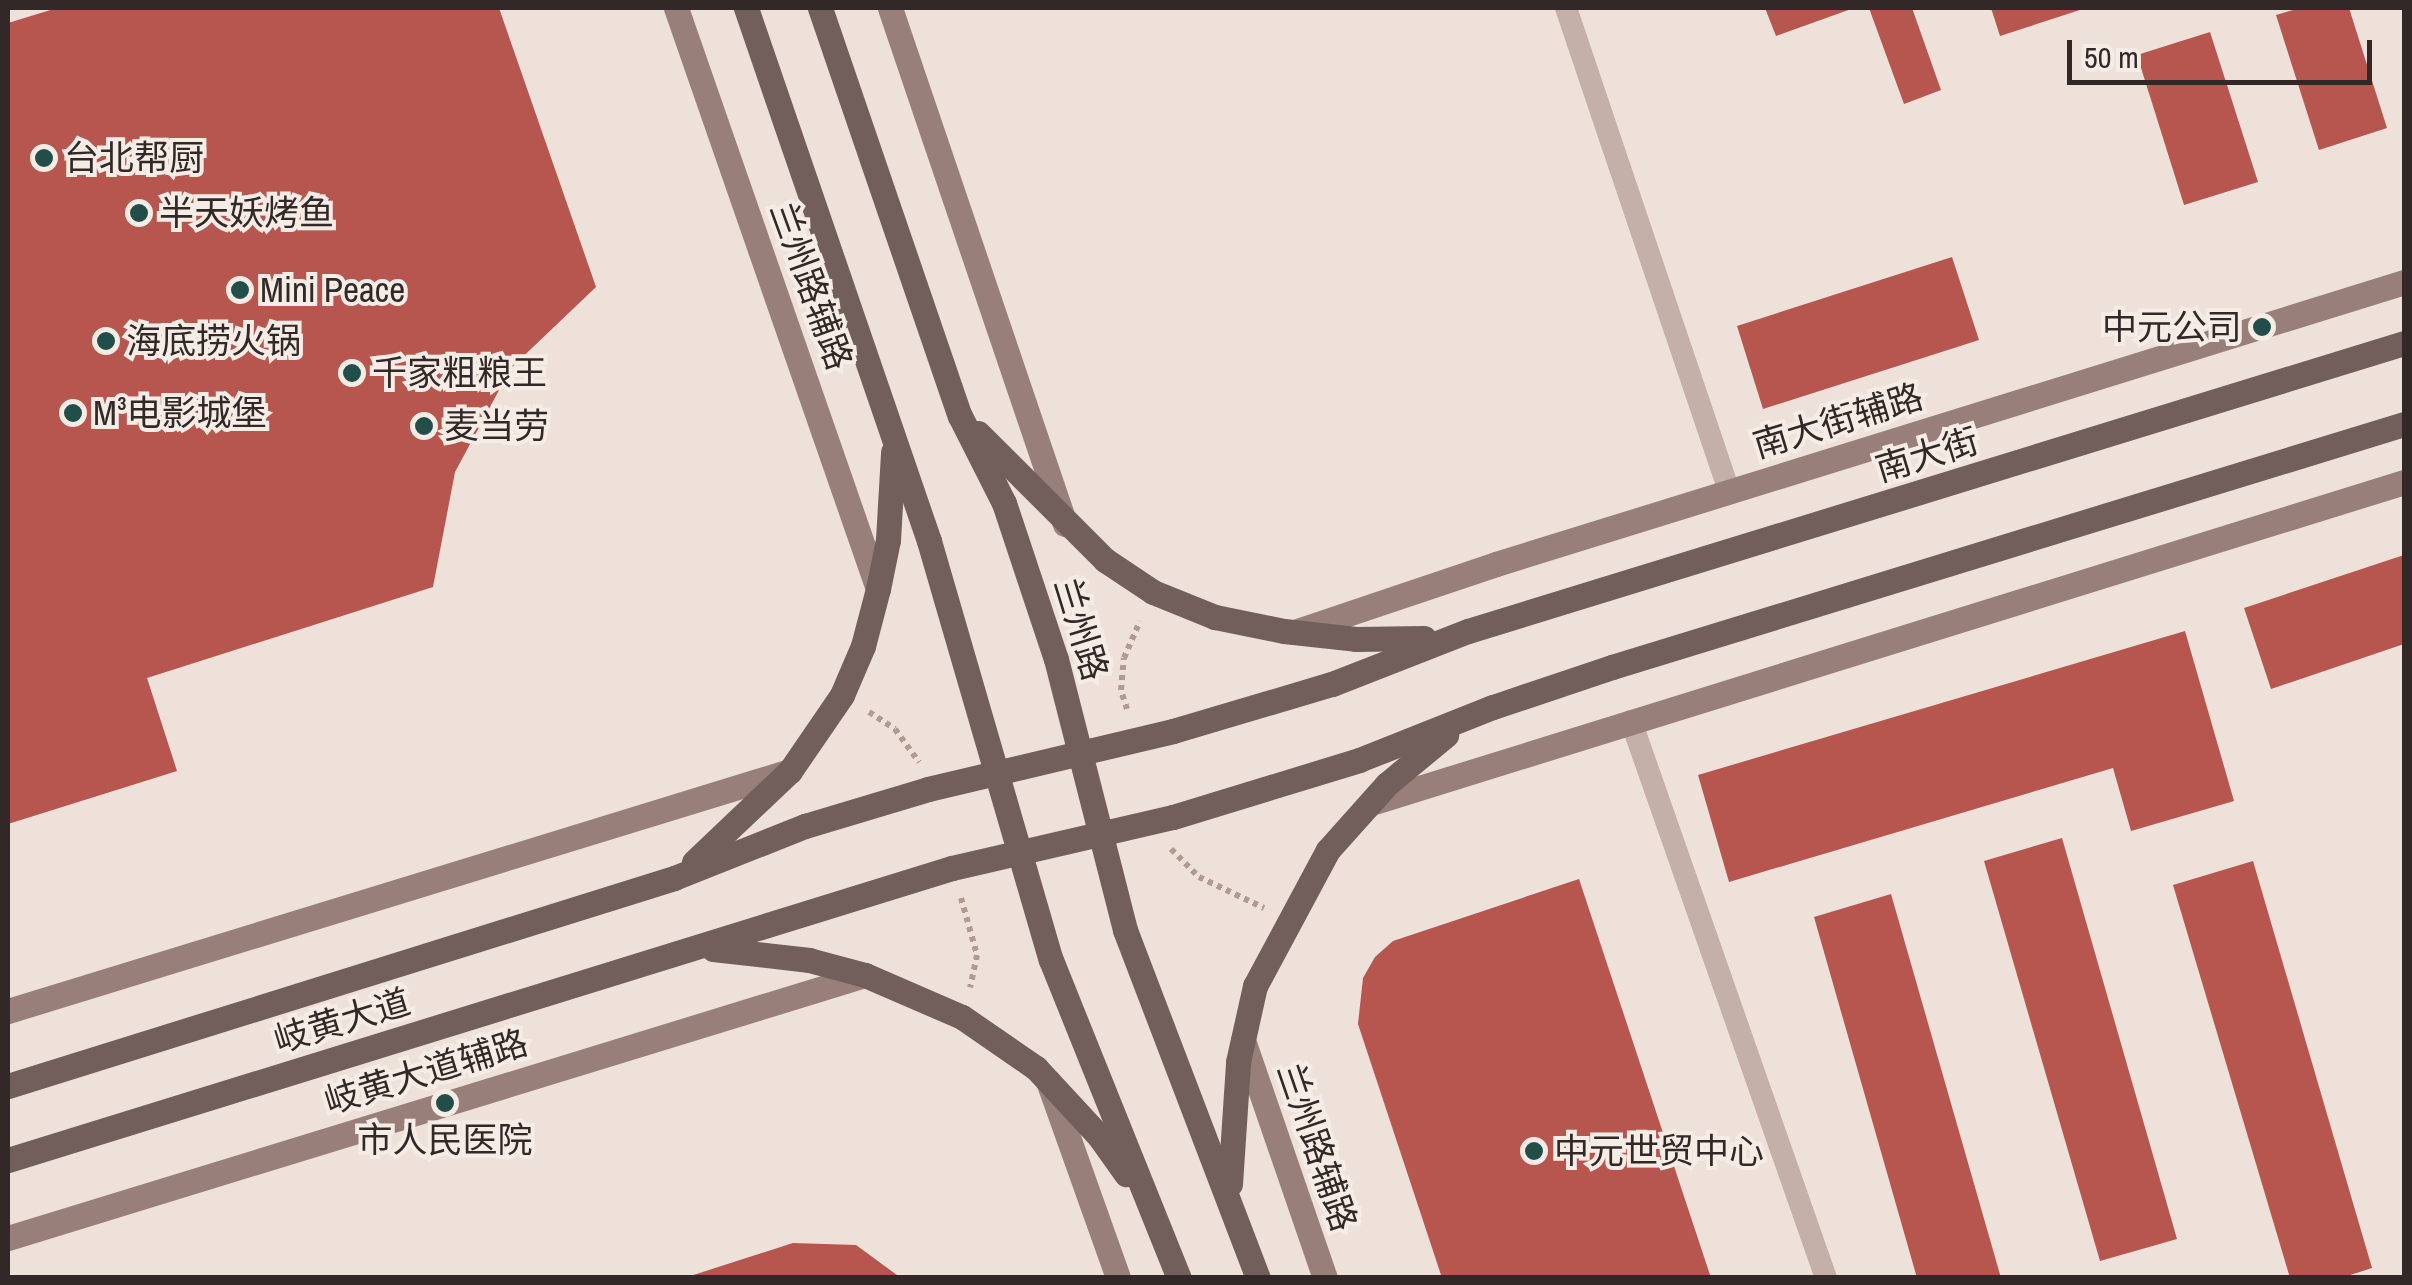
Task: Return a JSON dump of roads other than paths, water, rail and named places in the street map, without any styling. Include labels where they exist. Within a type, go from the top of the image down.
[{"type":"main road","points":[[746,8],[894,434],[1051,960],[1095,1078],[1179,1278]]},
{"type":"main road","name":"兰州路","points":[[820,8],[960,416],[1004,503],[1056,659],[1137,964],[1230,1196],[1258,1278]]},
{"type":"main road","name":"南大街","points":[[1468,631],[2404,342]]},
{"type":"main road","points":[[960,416],[1065,524],[1105,560],[1153,592],[1215,617],[1294,632],[1407,640],[1468,631]]},
{"type":"main road","points":[[1230,1196],[1230,1128],[1255,986],[1328,850],[1432,744],[1494,706],[2404,424]]},
{"type":"main road","points":[[674,878],[723,838],[790,771],[842,696],[862,646],[888,540],[894,434]]},
{"type":"main road","name":"岐黄大道","points":[[8,1086],[674,878],[805,826],[998,772],[1136,740],[1332,684],[1468,631]]},
{"type":"main road","name":"岐黄大道","points":[[8,1160],[952,868],[1161,820],[1359,760],[1494,706]]},
{"type":"main road","points":[[698,948],[809,960],[865,975],[962,1017],[1048,1081],[1099,1136],[1157,1218]]},
{"type":"street","name":"兰州路辅路","points":[[676,8],[878,589]]},
{"type":"street","points":[[890,8],[1065,524]]},
{"type":"street","name":"南大街辅路","points":[[1294,632],[1728,491],[2404,282]]},
{"type":"street","points":[[1371,803],[2404,482]]},
{"type":"street","points":[[8,1011],[790,771]]},
{"type":"street","name":"岐黄大道辅路","points":[[8,1238],[865,975]]},
{"type":"street","name":"兰州路辅路","points":[[1243,1040],[1325,1278]]},
{"type":"street","points":[[1048,1081],[1118,1278]]},
{"type":"lane","points":[[1566,8],[1728,491]]},
{"type":"lane","points":[[1631,721],[1826,1278]]},
{"type":"place","name":"台北帮厨","points":[[44,158]]},
{"type":"place","name":"半天妖烤鱼","points":[[139,213]]},
{"type":"place","name":"Mini Peace","points":[[240,290]]},
{"type":"place","name":"中元公司","points":[[2262,327]]},
{"type":"place","name":"海底捞火锅","points":[[106,341]]},
{"type":"place","name":"千家粗粮王","points":[[352,373]]},
{"type":"place","name":"M³电影城堡","points":[[73,413]]},
{"type":"place","name":"麦当劳","points":[[424,426]]},
{"type":"place","name":"市人民医院","points":[[445,1103]]},
{"type":"place","name":"中元世贸中心","points":[[1534,1151]]}]
